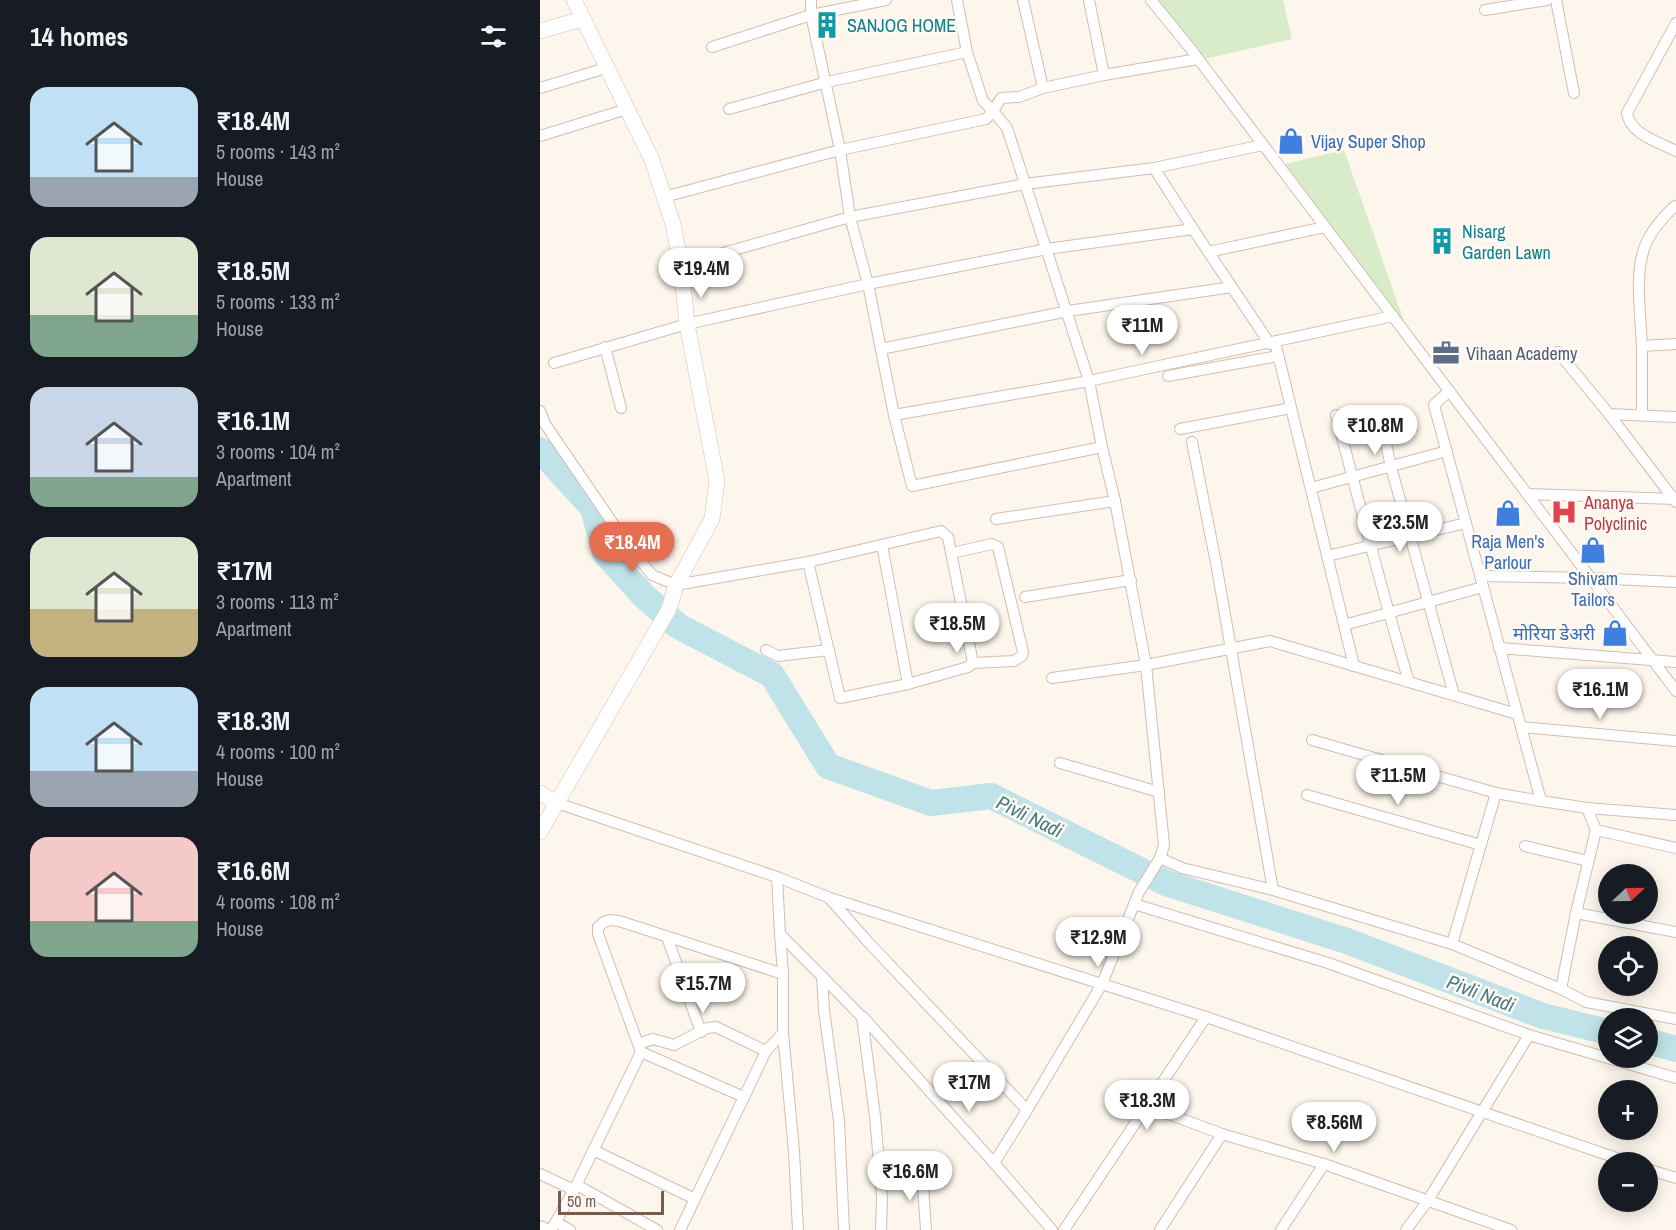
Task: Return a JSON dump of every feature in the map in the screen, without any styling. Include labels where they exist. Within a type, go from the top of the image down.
[{"type":"street","points":[[540,832],[669,609],[675,585],[712,519],[717,481],[687,324],[681,265],[673,224],[652,160],[574,0]]},
{"type":"street","points":[[811,0],[811,15],[840,150],[850,217],[868,284],[894,415],[912,486],[1102,447]]},
{"type":"street","points":[[712,46],[811,15],[886,0]]},
{"type":"street","points":[[957,0],[967,52],[983,101],[1007,128],[1089,381],[1131,580],[1146,665],[1164,845],[1160,858],[1139,892],[1102,984],[994,1163]]},
{"type":"street","points":[[1023,0],[1043,88]]},
{"type":"street","points":[[1089,0],[1104,75]]},
{"type":"street","points":[[1151,0],[1676,691]]},
{"type":"street","points":[[1485,10],[1547,0]]},
{"type":"street","points":[[1556,0],[1574,93]]},
{"type":"street","points":[[540,31],[582,19]]},
{"type":"street","points":[[1675,26],[1627,113],[1628,121],[1633,129],[1676,151]]},
{"type":"street","points":[[729,109],[826,82],[967,52]]},
{"type":"street","points":[[664,197],[840,150],[987,120],[1001,98],[1019,97],[1043,88],[1104,75],[1198,59]]},
{"type":"street","points":[[540,88],[606,68]]},
{"type":"street","points":[[540,136],[627,109]]},
{"type":"street","points":[[681,265],[850,217],[1025,184],[1154,168],[1263,145]]},
{"type":"street","points":[[1154,168],[1208,252],[1273,343],[1354,666]]},
{"type":"street","points":[[1642,415],[1640,271],[1643,251],[1653,231],[1676,205]]},
{"type":"street","points":[[1208,252],[1325,227]]},
{"type":"street","points":[[554,363],[687,324],[868,284],[1047,249],[1193,229]]},
{"type":"street","points":[[881,349],[1068,312],[1232,287]]},
{"type":"street","points":[[894,415],[1089,381],[1393,316]]},
{"type":"street","points":[[1642,346],[1676,344]]},
{"type":"street","points":[[605,347],[621,408]]},
{"type":"street","points":[[1558,352],[1610,414],[1675,500]]},
{"type":"street","points":[[1168,375],[1278,356]]},
{"type":"street","points":[[1449,391],[1434,405],[1541,801]]},
{"type":"street","points":[[1180,429],[1291,408]]},
{"type":"street","points":[[540,411],[542,423],[627,544],[652,575],[675,585],[808,562],[941,531],[948,537],[952,553],[973,663]]},
{"type":"street","points":[[1379,411],[1391,466],[1454,695]]},
{"type":"street","points":[[1610,414],[1676,417]]},
{"type":"street","points":[[1336,415],[1408,682]]},
{"type":"street","points":[[1192,442],[1273,890]]},
{"type":"street","points":[[1311,488],[1447,452]]},
{"type":"street","points":[[1527,494],[1675,500]]},
{"type":"street","points":[[996,519],[1115,501]]},
{"type":"street","points":[[1327,556],[1466,523]]},
{"type":"street","points":[[808,562],[840,698],[908,684],[968,668],[973,663],[1014,661],[1022,656],[1023,652],[998,547],[992,543],[952,553]]},
{"type":"street","points":[[882,545],[908,684]]},
{"type":"street","points":[[1344,625],[1427,602],[1482,582],[1591,578],[1676,582]]},
{"type":"street","points":[[1025,597],[1131,580]]},
{"type":"street","points":[[1052,678],[1146,665],[1270,641],[1517,714]]},
{"type":"street","points":[[1499,648],[1676,662]]},
{"type":"street","points":[[766,650],[778,656],[829,650]]},
{"type":"street","points":[[1521,727],[1676,741]]},
{"type":"street","points":[[1312,740],[1496,793],[1587,808],[1676,815]]},
{"type":"street","points":[[1060,763],[1159,792]]},
{"type":"street","points":[[540,793],[557,803],[777,876],[830,898],[1206,1017],[1598,1152]]},
{"type":"street","points":[[1452,944],[1496,793]]},
{"type":"street","points":[[1307,795],[1481,845]]},
{"type":"street","points":[[1561,989],[1596,830],[1587,808]]},
{"type":"street","points":[[1596,830],[1676,848]]},
{"type":"street","points":[[1525,846],[1588,861]]},
{"type":"street","points":[[1160,858],[1182,868],[1273,890],[1452,944],[1561,989],[1586,1002],[1676,1019]]},
{"type":"street","points":[[777,876],[783,974],[783,1033],[794,1151],[798,1230]]},
{"type":"street","points":[[830,898],[869,943],[1027,1110]]},
{"type":"street","points":[[1134,904],[1328,963],[1529,1035],[1676,1078]]},
{"type":"street","points":[[1576,913],[1676,932]]},
{"type":"street","points":[[744,1098],[640,1048],[598,934],[598,927],[610,920],[619,921],[783,974]]},
{"type":"street","points":[[780,934],[862,1017],[1052,1230]]},
{"type":"street","points":[[667,936],[700,1032]]},
{"type":"street","points":[[822,976],[824,1010],[839,1121],[843,1230]]},
{"type":"street","points":[[862,1017],[875,1116],[882,1198],[881,1230]]},
{"type":"street","points":[[1065,1230],[1206,1017]]},
{"type":"street","points":[[552,1227],[575,1187],[640,1048],[653,1040],[674,1045],[712,1026],[766,1051]]},
{"type":"street","points":[[680,1230],[766,1051],[783,1033]]},
{"type":"street","points":[[1406,1230],[1427,1202],[1529,1035]]},
{"type":"street","points":[[1147,1106],[1221,1134],[1324,1164],[1511,1230]]},
{"type":"street","points":[[1161,1230],[1221,1134]]},
{"type":"street","points":[[593,1150],[695,1199]]},
{"type":"street","points":[[1281,1230],[1324,1164]]},
{"type":"street","points":[[922,1172],[926,1230]]},
{"type":"street","points":[[1658,1173],[1676,1179]]},
{"type":"street","points":[[540,1174],[575,1187],[657,1230]]},
{"type":"street","points":[[540,1226],[570,1230]]},
{"type":"green space","points":[[1159,0],[1283,0],[1292,39],[1205,59]]},
{"type":"green space","points":[[1344,150],[1405,324],[1285,164]]},
{"type":"waterway","name":"Pivli Nadi","points":[[540,450],[593,508],[605,553],[644,596],[678,626],[772,675],[828,766],[931,803],[991,796],[1166,883],[1347,941],[1543,1016],[1598,1030]]},
{"type":"waterway","name":"Pivli Nadi","points":[[1658,1044],[1676,1049]]},
{"type":"place","name":"SANJOG HOME","points":[[827,25]]},
{"type":"place","name":"Vijay Super Shop","points":[[1291,141]]},
{"type":"place","name":"Nisarg Garden Lawn","points":[[1442,241]]},
{"type":"place","name":"Vihaan Academy","points":[[1446,353]]},
{"type":"place","name":"Ananya Polyclinic","points":[[1564,512]]},
{"type":"place","name":"Raja Men's Parlour","points":[[1508,513]]},
{"type":"place","name":"Shivam Tailors","points":[[1593,550]]},
{"type":"place","name":"मोरिया डेअरी","points":[[1615,633]]}]
